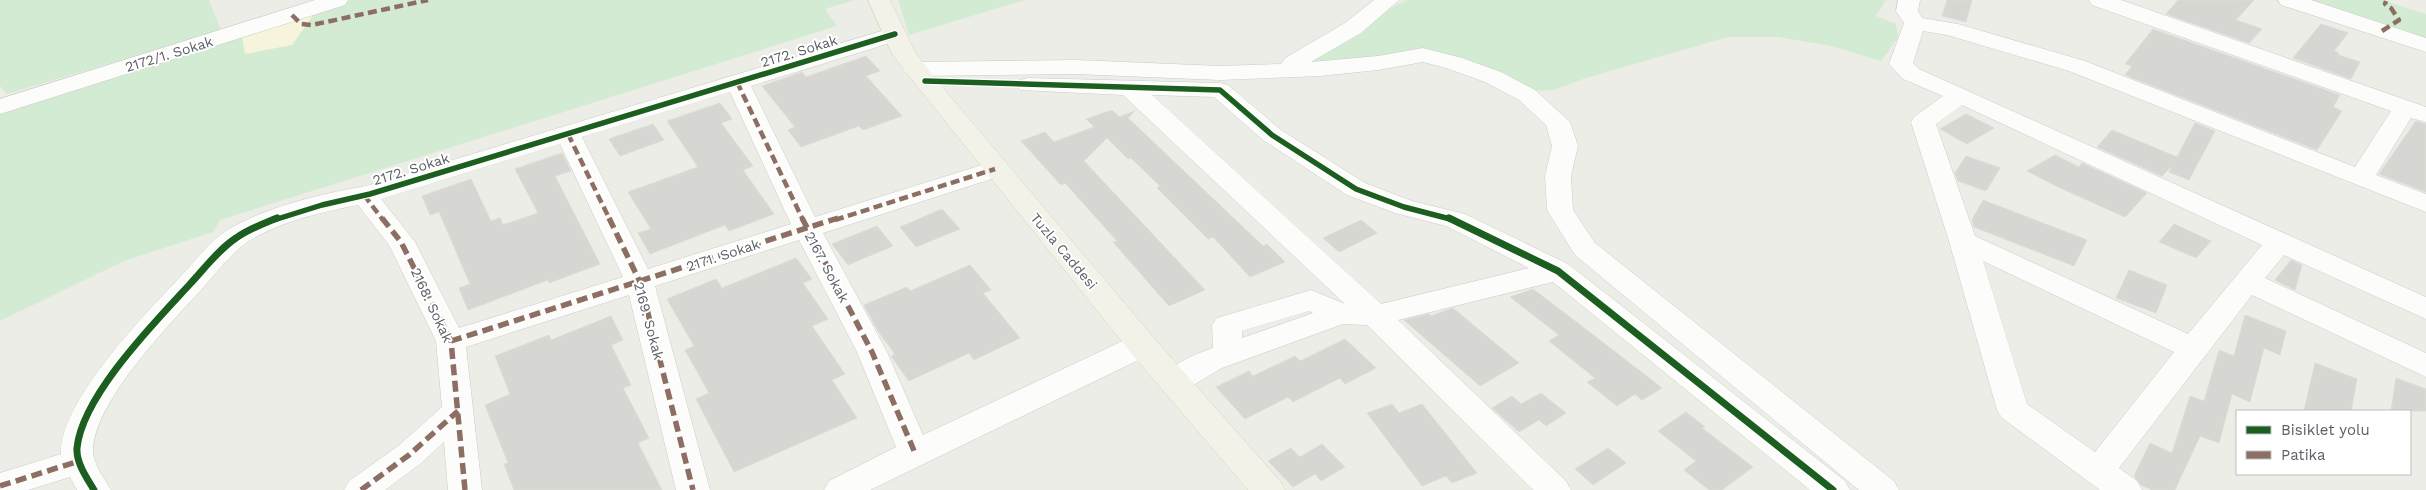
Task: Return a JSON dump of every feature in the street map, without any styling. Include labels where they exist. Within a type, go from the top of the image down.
[{"type":"main road","name":"Tuzla Caddesi","points":[[879,0],[904,54],[920,75],[995,169],[1142,345],[1268,490]]},
{"type":"street","name":"2172/1. Sokak","points":[[0,106],[337,0]]},
{"type":"street","points":[[1290,70],[1293,63],[1353,28],[1388,0]]},
{"type":"street","points":[[2100,0],[2416,111],[2361,178]]},
{"type":"street","points":[[2289,0],[2426,45]]},
{"type":"street","points":[[2426,204],[2077,66],[1959,32],[1912,11],[1901,64],[1911,74],[2426,309]]},
{"type":"street","name":"2172. Sokak","points":[[94,490],[79,461],[76,448],[84,420],[124,358],[222,249],[239,235],[257,226],[325,204],[364,195],[895,34]]},
{"type":"street","points":[[920,75],[1076,66],[1220,73],[1378,63],[1423,55],[1454,63],[1493,77],[1527,95],[1558,122],[1565,146],[1558,176],[1560,210],[1585,249],[1882,490]]},
{"type":"street","points":[[920,75],[1130,88],[1220,90],[1272,135],[1356,189],[1404,207],[1455,220],[1558,272],[1828,489]]},
{"type":"street","name":"2167. Sokak","points":[[737,82],[806,229],[872,352],[915,452]]},
{"type":"street","points":[[1130,88],[1375,315],[1554,490]]},
{"type":"street","points":[[1960,95],[1924,122],[1963,240],[2012,410],[2125,490]]},
{"type":"street","name":"2169. Sokak","points":[[568,134],[640,282],[693,490]]},
{"type":"street","name":"2171. Sokak","points":[[452,341],[995,169]]},
{"type":"street","name":"2168. Sokak","points":[[364,195],[400,242],[452,341],[465,490]]},
{"type":"street","points":[[1963,240],[2193,349]]},
{"type":"street","points":[[2099,471],[2279,242]]},
{"type":"street","points":[[1174,382],[1211,360],[1342,314],[1375,315],[1558,272]]},
{"type":"street","points":[[2249,282],[2426,366]]},
{"type":"street","points":[[841,490],[915,452],[1142,345]]},
{"type":"street","points":[[361,490],[410,455],[458,411]]},
{"type":"street","points":[[0,486],[79,461]]},
{"type":"green space","points":[[0,0],[209,0],[221,30],[7,94],[0,86]]},
{"type":"green space","points":[[346,0],[855,0],[825,9],[837,26],[220,220],[213,232],[124,261],[0,321],[0,112],[88,86]]},
{"type":"green space","points":[[898,0],[1025,0],[909,35]]},
{"type":"green space","points":[[1408,0],[1886,0],[1876,16],[1896,24],[1898,38],[1881,61],[1831,46],[1778,37],[1728,37],[1586,78],[1554,90],[1529,91],[1421,57],[1337,67],[1303,61],[1371,17]]},
{"type":"green space","points":[[2302,0],[2381,0],[2426,14],[2426,41]]},
{"type":"sand","points":[[316,11],[292,45],[245,54],[242,35]]},
{"type":"building","points":[[1947,0],[1972,0],[1966,22],[1942,16]]},
{"type":"building","points":[[2178,0],[2254,0],[2236,20],[2262,29],[2249,43],[2166,14]]},
{"type":"building","points":[[2321,24],[2348,33],[2334,51],[2339,53],[2338,55],[2360,62],[2351,79],[2293,58]]},
{"type":"building","points":[[2153,29],[2340,95],[2333,107],[2342,111],[2317,150],[2125,75],[2132,66],[2125,64]]},
{"type":"building","points":[[866,56],[880,71],[866,76],[902,116],[863,130],[859,126],[801,147],[788,130],[795,127],[762,86],[802,72],[806,77]]},
{"type":"building","points":[[720,103],[732,119],[721,123],[753,166],[743,170],[774,214],[729,231],[725,225],[650,254],[638,233],[651,229],[628,192],[698,167],[667,121]]},
{"type":"building","points":[[1112,110],[1119,117],[1135,111],[1128,118],[1263,246],[1267,244],[1285,262],[1250,277],[1213,237],[1208,239],[1157,188],[1160,186],[1107,138],[1084,161],[1205,290],[1169,306],[1113,242],[1117,241],[1065,183],[1061,185],[1021,141],[1045,132],[1054,142],[1094,127],[1086,119]]},
{"type":"building","points":[[1966,114],[1994,128],[1967,144],[1940,129]]},
{"type":"building","points":[[2416,121],[2426,124],[2426,192],[2379,174]]},
{"type":"building","points":[[2195,123],[2215,131],[2189,180],[2169,172],[2172,166],[2162,176],[2097,147],[2112,130],[2177,157]]},
{"type":"building","points":[[653,124],[664,140],[620,156],[609,139]]},
{"type":"building","points":[[562,153],[571,171],[555,176],[600,264],[549,283],[548,280],[468,310],[459,288],[470,284],[439,212],[430,215],[422,196],[471,179],[491,221],[500,218],[503,225],[538,213],[515,169]]},
{"type":"building","points":[[2055,155],[2079,167],[2082,163],[2147,193],[2125,217],[2027,171]]},
{"type":"building","points":[[1966,156],[2000,168],[1986,191],[1958,181],[1955,173]]},
{"type":"building","points":[[1983,200],[2087,240],[2074,266],[1974,227],[1972,220]]},
{"type":"building","points":[[942,209],[960,229],[916,247],[900,227]]},
{"type":"building","points":[[1361,220],[1377,233],[1339,252],[1323,238]]},
{"type":"building","points":[[2174,224],[2211,241],[2196,258],[2159,242]]},
{"type":"building","points":[[877,226],[893,246],[848,265],[832,244]]},
{"type":"building","points":[[796,258],[812,279],[803,283],[828,319],[812,326],[845,374],[832,380],[857,418],[734,472],[696,399],[709,393],[685,350],[694,346],[667,299],[716,279],[722,288]]},
{"type":"building","points":[[2291,260],[2302,265],[2295,290],[2275,280]]},
{"type":"building","points":[[970,265],[991,290],[983,293],[1020,338],[974,360],[969,353],[909,381],[891,356],[895,354],[878,331],[864,305],[907,287],[910,291]]},
{"type":"building","points":[[2129,270],[2167,285],[2156,313],[2116,298]]},
{"type":"building","points":[[1533,289],[1662,388],[1642,400],[1635,394],[1617,406],[1587,382],[1595,378],[1549,341],[1559,335],[1510,297]]},
{"type":"building","points":[[1453,308],[1519,363],[1480,386],[1404,320],[1429,314],[1431,316]]},
{"type":"building","points":[[2245,315],[2286,331],[2280,355],[2264,348],[2250,402],[2232,394],[2219,443],[2200,436],[2175,490],[2152,490],[2141,485],[2134,476],[2150,443],[2172,453],[2190,396],[2204,401],[2219,350],[2234,356]]},
{"type":"building","points":[[611,316],[623,340],[611,345],[631,385],[623,388],[649,438],[638,443],[662,490],[514,490],[504,464],[508,463],[485,405],[510,394],[495,356],[549,335],[551,340]]},
{"type":"building","points":[[1345,339],[1376,368],[1345,384],[1340,378],[1293,402],[1288,397],[1245,419],[1216,387],[1249,371],[1253,376],[1295,356],[1300,361]]},
{"type":"building","points":[[2315,363],[2357,379],[2351,410],[2304,410]]},
{"type":"building","points":[[2396,378],[2426,389],[2426,411],[2391,410]]},
{"type":"building","points":[[1541,393],[1566,413],[1546,426],[1539,420],[1519,432],[1492,408],[1512,396],[1521,404]]},
{"type":"building","points":[[1392,404],[1399,413],[1422,404],[1477,473],[1452,483],[1446,476],[1422,486],[1367,413]]},
{"type":"building","points":[[1686,412],[1705,427],[1702,428],[1753,467],[1722,490],[1709,490],[1684,470],[1696,461],[1658,431]]},
{"type":"building","points":[[1322,444],[1345,467],[1321,481],[1315,474],[1293,487],[1268,461],[1291,448],[1300,457]]},
{"type":"building","points":[[1608,448],[1626,463],[1593,485],[1575,469]]},
{"type":"marked path","points":[[292,15],[301,24],[312,25],[428,0]]},
{"type":"marked path","points":[[2382,31],[2399,20],[2391,8],[2385,4],[2386,1]]},
{"type":"marked path","points":[[737,82],[807,229],[872,352],[915,453]]},
{"type":"marked path","points":[[568,134],[640,282],[693,490]]},
{"type":"marked path","points":[[451,341],[995,169]]},
{"type":"marked path","points":[[364,195],[401,242],[451,341],[465,490]]},
{"type":"marked path","points":[[361,490],[409,455],[458,411]]},
{"type":"marked path","points":[[0,486],[79,461]]},
{"type":"cycle path","points":[[94,490],[80,465],[77,448],[82,426],[95,401],[114,373],[161,316],[222,249],[240,235],[268,222],[303,210],[370,194],[895,34]]},
{"type":"cycle path","points":[[925,81],[1220,90],[1272,135],[1356,189],[1404,207],[1455,220],[1558,271],[1833,490]]}]
